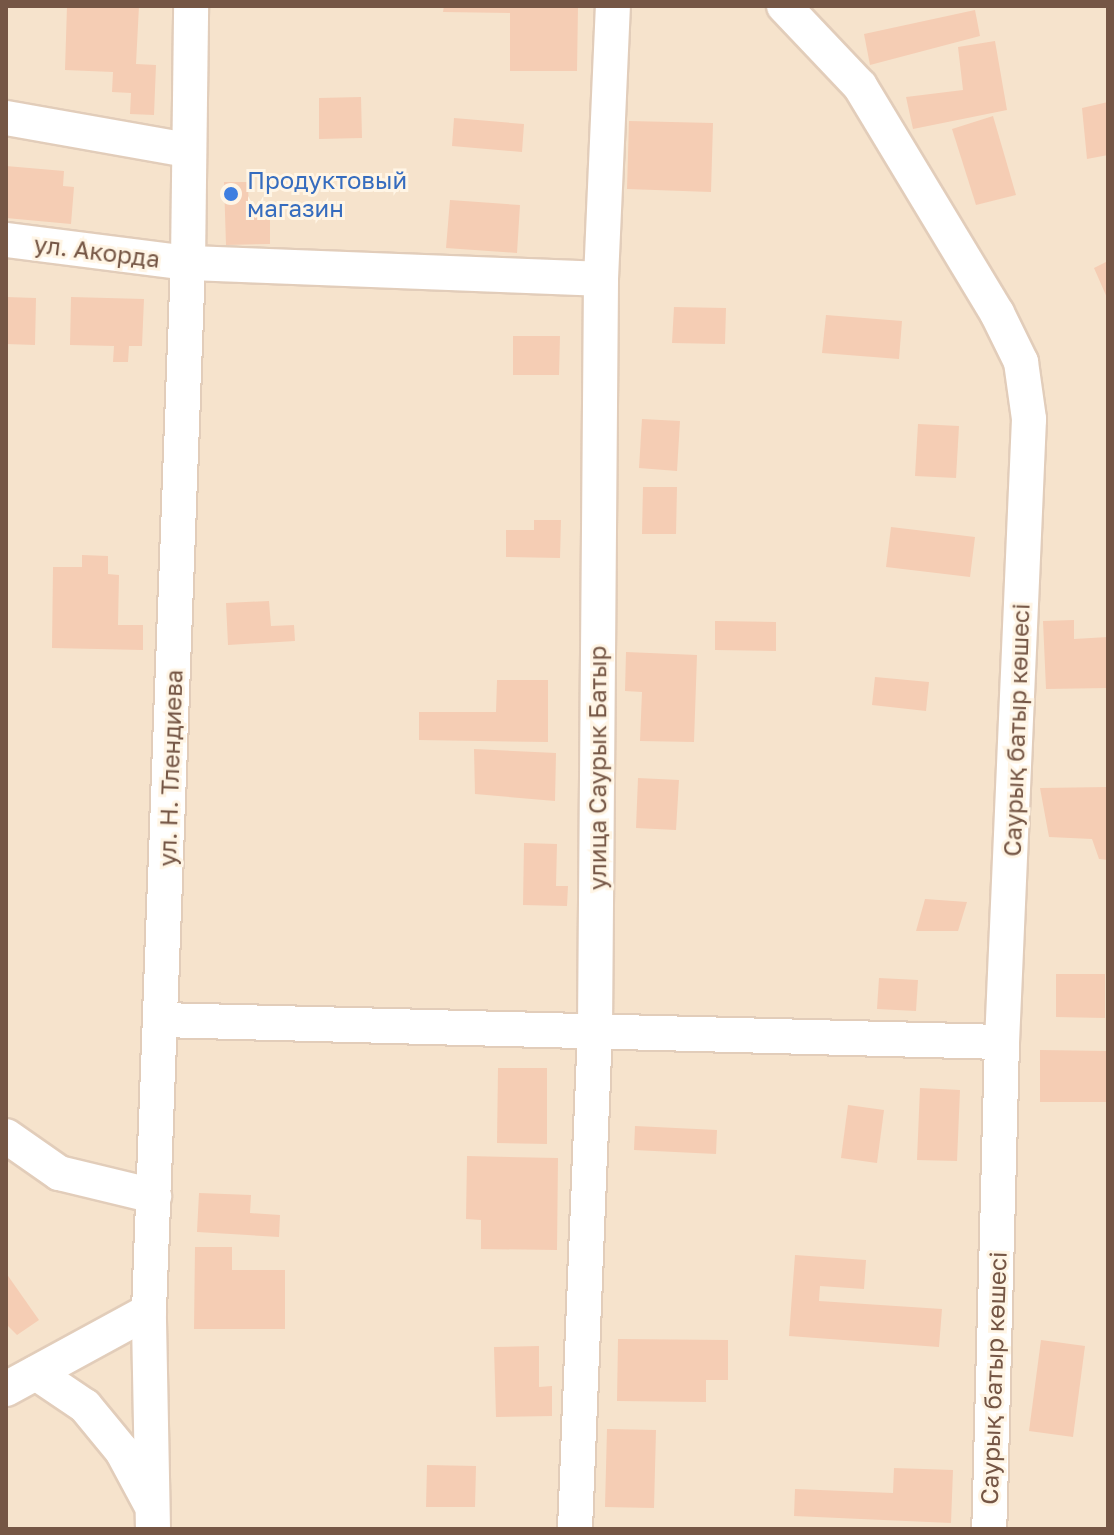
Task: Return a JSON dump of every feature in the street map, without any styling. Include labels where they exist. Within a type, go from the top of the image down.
[{"type":"street","name":"ул. Н. Тлендиева","points":[[153,1518],[149,1311],[188,263],[191,6]]},
{"type":"street","name":"улица Саурык Батыр","points":[[575,1529],[595,1028],[601,279],[613,6]]},
{"type":"street","name":"Саурық батыр көшесі","points":[[784,6],[860,86],[1021,362],[1029,419],[1002,1042],[989,1529]]},
{"type":"street","points":[[6,118],[187,150]]},
{"type":"street","name":"ул. Акорда","points":[[6,240],[188,263],[601,279]]},
{"type":"street","points":[[161,1020],[595,1028],[1002,1042]]},
{"type":"street","points":[[6,1136],[59,1173],[154,1196]]},
{"type":"street","points":[[6,1389],[149,1311]]},
{"type":"street","points":[[36,1373],[85,1406],[122,1451],[153,1518]]},
{"type":"shaded area","points":[[6,6],[1108,6],[1108,1529],[6,1529]]},
{"type":"building","points":[[67,6],[139,6],[136,64],[156,65],[154,115],[130,114],[131,93],[112,92],[113,72],[65,70]]},
{"type":"building","points":[[444,6],[578,6],[577,71],[510,71],[510,13],[443,12]]},
{"type":"building","points":[[975,10],[980,36],[870,65],[864,34]]},
{"type":"building","points":[[995,41],[1007,110],[913,129],[906,97],[963,90],[958,47]]},
{"type":"building","points":[[361,97],[362,138],[319,139],[319,98]]},
{"type":"building","points":[[1108,102],[1108,155],[1087,159],[1082,108]]},
{"type":"building","points":[[993,116],[1016,195],[976,205],[952,129]]},
{"type":"building","points":[[454,118],[524,124],[522,152],[452,146]]},
{"type":"building","points":[[629,121],[713,123],[711,192],[627,189]]},
{"type":"building","points":[[6,166],[64,171],[63,186],[74,187],[71,224],[6,218]]},
{"type":"building","points":[[224,182],[248,182],[249,217],[270,217],[270,244],[226,245]]},
{"type":"building","points":[[450,200],[520,205],[517,253],[446,248]]},
{"type":"building","points":[[1108,261],[1108,300],[1094,268]]},
{"type":"building","points":[[6,297],[36,298],[35,345],[6,344]]},
{"type":"building","points":[[71,297],[144,299],[142,346],[129,346],[128,362],[113,362],[114,346],[70,345]]},
{"type":"building","points":[[674,307],[726,308],[725,344],[672,343]]},
{"type":"building","points":[[826,315],[902,321],[899,359],[822,353]]},
{"type":"building","points":[[513,336],[560,336],[559,375],[513,375]]},
{"type":"building","points":[[642,419],[680,421],[677,471],[639,468]]},
{"type":"building","points":[[918,424],[959,426],[956,478],[915,476]]},
{"type":"building","points":[[643,487],[677,487],[676,534],[642,534]]},
{"type":"building","points":[[534,520],[561,520],[560,558],[506,557],[506,530],[534,530]]},
{"type":"building","points":[[891,527],[975,537],[970,577],[886,567]]},
{"type":"building","points":[[82,555],[108,556],[108,574],[119,575],[118,625],[143,625],[143,650],[52,648],[53,567],[82,567]]},
{"type":"building","points":[[269,601],[271,626],[294,625],[295,641],[228,645],[226,603]]},
{"type":"building","points":[[1074,620],[1074,639],[1108,637],[1108,688],[1046,689],[1043,621]]},
{"type":"building","points":[[715,621],[776,622],[776,651],[715,650]]},
{"type":"building","points":[[626,652],[697,655],[694,742],[640,741],[642,692],[625,691]]},
{"type":"building","points":[[875,677],[929,682],[926,711],[872,705]]},
{"type":"building","points":[[497,680],[548,680],[548,742],[419,740],[419,712],[496,712]]},
{"type":"building","points":[[474,749],[556,753],[555,801],[475,794]]},
{"type":"building","points":[[638,778],[679,780],[676,830],[636,828]]},
{"type":"building","points":[[1108,787],[1108,860],[1099,859],[1092,839],[1049,837],[1040,788]]},
{"type":"building","points":[[524,843],[557,844],[556,886],[568,886],[567,906],[523,905]]},
{"type":"building","points":[[925,899],[967,902],[958,931],[916,931]]},
{"type":"building","points":[[1056,974],[1105,974],[1105,1018],[1056,1017]]},
{"type":"building","points":[[879,978],[918,980],[916,1011],[877,1009]]},
{"type":"building","points":[[1040,1050],[1108,1051],[1108,1102],[1040,1102]]},
{"type":"building","points":[[498,1068],[547,1068],[547,1144],[497,1143]]},
{"type":"building","points":[[920,1088],[960,1090],[957,1161],[917,1160]]},
{"type":"building","points":[[848,1105],[884,1110],[877,1163],[841,1158]]},
{"type":"building","points":[[635,1126],[717,1130],[716,1154],[634,1150]]},
{"type":"building","points":[[467,1156],[558,1158],[557,1250],[481,1249],[481,1220],[466,1219]]},
{"type":"building","points":[[199,1193],[251,1195],[250,1213],[280,1215],[279,1237],[197,1232]]},
{"type":"building","points":[[195,1247],[232,1247],[232,1270],[285,1270],[285,1329],[194,1329]]},
{"type":"building","points":[[795,1255],[866,1260],[864,1289],[820,1286],[819,1301],[942,1309],[939,1347],[789,1336]]},
{"type":"building","points":[[6,1273],[39,1320],[17,1335],[6,1324]]},
{"type":"building","points":[[618,1339],[728,1340],[728,1380],[706,1380],[706,1402],[617,1401]]},
{"type":"building","points":[[1041,1340],[1085,1346],[1073,1437],[1029,1431]]},
{"type":"building","points":[[539,1346],[539,1387],[552,1386],[552,1416],[496,1417],[494,1347]]},
{"type":"building","points":[[607,1429],[656,1430],[654,1508],[605,1507]]},
{"type":"building","points":[[427,1465],[476,1466],[475,1507],[426,1507]]},
{"type":"building","points":[[894,1468],[953,1470],[951,1523],[794,1516],[795,1489],[893,1493]]},
{"type":"place","name":"Продуктовый магазин","points":[[231,194]]}]
